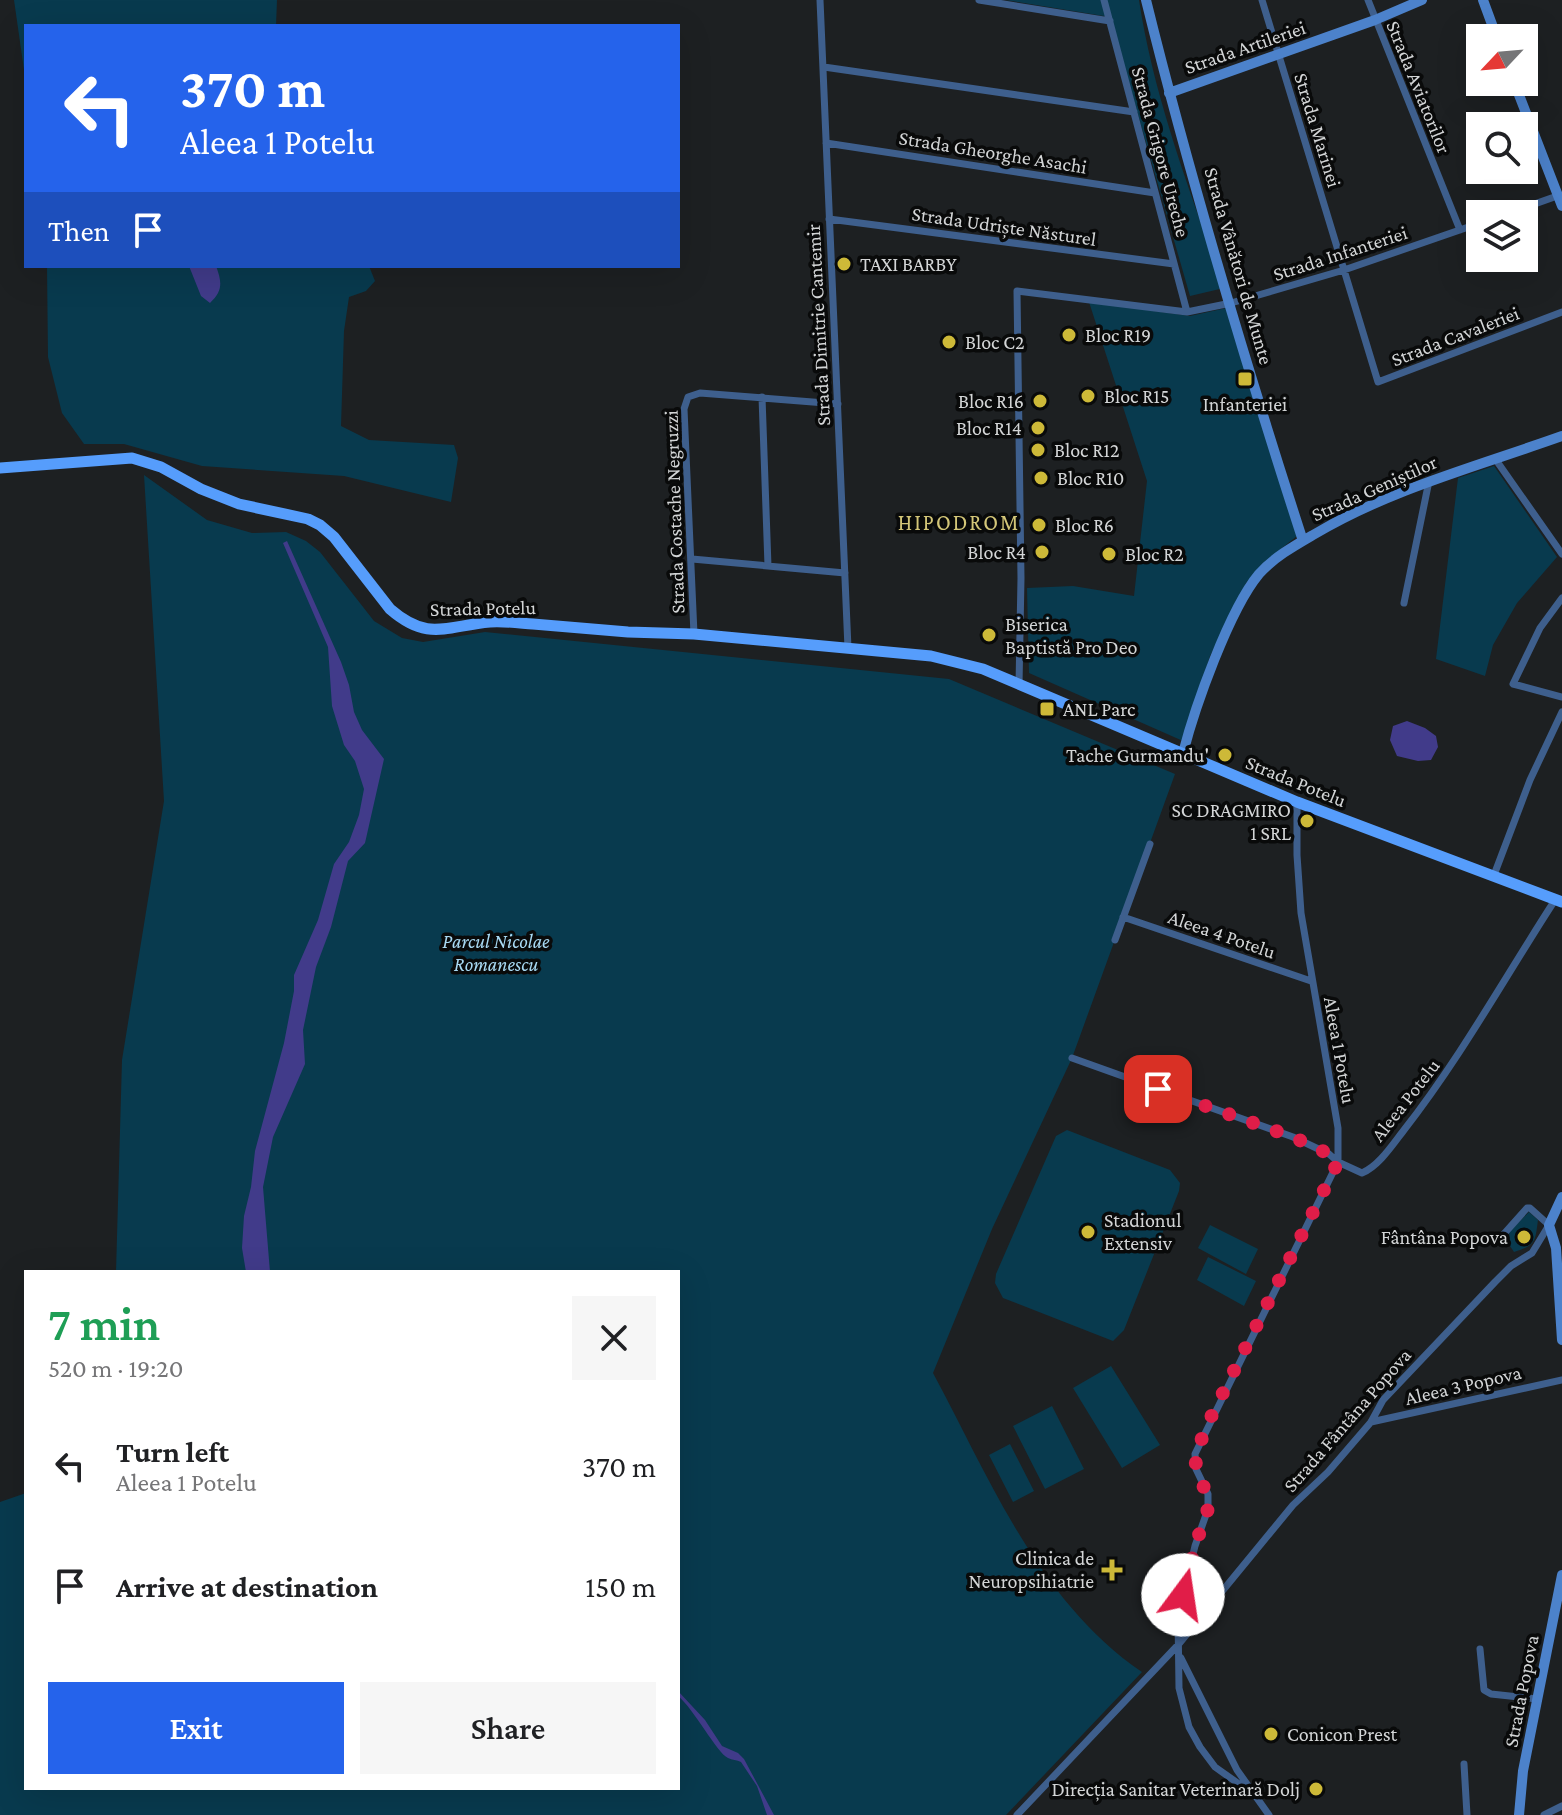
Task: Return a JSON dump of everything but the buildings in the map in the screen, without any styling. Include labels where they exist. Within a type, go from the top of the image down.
[{"type":"main road","name":"Strada Potelu","points":[[0,468],[132,458],[161,467],[222,498],[320,525],[334,537],[390,609],[400,618],[428,630],[493,622],[694,634],[952,659],[983,669],[1297,802],[1559,901]]},
{"type":"street","name":"Strada Dimitrie Cantemir","points":[[820,0],[848,648]]},
{"type":"street","points":[[979,0],[1110,21]]},
{"type":"street","name":"Strada Grigore Ureche","points":[[1104,0],[1187,312]]},
{"type":"street","name":"Strada Vânători de Munte","points":[[1146,0],[1169,93],[1303,541]]},
{"type":"street","name":"Strada Marinei","points":[[1262,0],[1344,270]]},
{"type":"street","name":"Strada Aviatorilor","points":[[1368,0],[1460,230]]},
{"type":"street","name":"Strada Artileriei","points":[[1169,93],[1375,20],[1422,0]]},
{"type":"street","points":[[1483,0],[1492,24]]},
{"type":"street","points":[[824,67],[1134,112]]},
{"type":"street","points":[[1520,96],[1561,199],[1538,205]]},
{"type":"street","name":"Strada Gheorghe Asachi","points":[[826,143],[1155,193]]},
{"type":"street","name":"Strada Udriște Năsturel","points":[[829,219],[1174,264]]},
{"type":"street","name":"Strada Infanteriei","points":[[1019,685],[1021,563],[1017,291],[1187,312],[1231,303],[1344,270],[1466,228]]},
{"type":"street","name":"Strada Cavaleriei","points":[[1344,270],[1378,382],[1562,312]]},
{"type":"street","name":"Strada Costache Negruzzi","points":[[694,634],[685,403],[688,397],[700,393],[838,404]]},
{"type":"street","points":[[762,397],[768,566]]},
{"type":"street","name":"Strada Geniștilor","points":[[1183,753],[1216,660],[1241,603],[1259,574],[1303,541],[1358,511],[1429,481],[1562,436]]},
{"type":"street","points":[[1496,460],[1562,554]]},
{"type":"street","points":[[1404,603],[1429,481]]},
{"type":"street","points":[[692,559],[845,573]]},
{"type":"street","points":[[1562,598],[1540,628],[1513,684],[1562,697]]},
{"type":"street","points":[[1494,875],[1530,780],[1562,712]]},
{"type":"street","name":"Aleea 1 Potelu","points":[[1297,802],[1301,913],[1338,1128],[1338,1162]]},
{"type":"street","points":[[1115,940],[1150,844]]},
{"type":"street","name":"Aleea Potelu","points":[[1338,1162],[1362,1173],[1394,1142],[1440,1084],[1559,901]]},
{"type":"street","name":"Aleea 4 Potelu","points":[[1123,917],[1311,981]]},
{"type":"street","points":[[1072,1058],[1293,1137],[1329,1154],[1338,1162],[1195,1454],[1196,1469],[1208,1494],[1208,1509],[1195,1546],[1178,1616],[1179,1688],[1189,1727],[1215,1767],[1253,1794]]},
{"type":"street","points":[[1549,1225],[1560,1207]]},
{"type":"street","points":[[1502,1236],[1527,1208],[1549,1225],[1556,1248],[1562,1340]]},
{"type":"street","name":"Strada Fântâna Popova","points":[[1017,1815],[1178,1645],[1293,1505],[1328,1472],[1371,1422],[1383,1400],[1511,1266],[1532,1253],[1549,1225]]},
{"type":"street","name":"Aleea 3 Popova","points":[[1371,1422],[1562,1380]]},
{"type":"street","name":"Strada Popova","points":[[1519,1815],[1523,1771],[1537,1699],[1556,1635],[1562,1575]]},
{"type":"street","points":[[1178,1645],[1183,1666],[1237,1770],[1269,1815]]},
{"type":"street","points":[[1480,1649],[1484,1690],[1491,1694],[1537,1699]]},
{"type":"street","points":[[1464,1764],[1467,1815]]},
{"type":"street","points":[[1544,1815],[1562,1806]]},
{"type":"green space","points":[[14,0],[277,0],[276,24],[24,24],[24,70]]},
{"type":"green space","points":[[1006,0],[1139,0],[1164,110],[1224,288],[1190,296],[1110,17]]},
{"type":"green space","points":[[47,268],[370,268],[375,281],[366,291],[349,297],[344,331],[341,426],[369,440],[454,445],[458,458],[451,502],[344,476],[202,466],[124,444],[84,444],[62,413],[48,357]]},
{"type":"green space","points":[[1089,302],[1190,316],[1231,307],[1297,536],[1262,564],[1246,583],[1210,656],[1183,741],[1029,673],[1027,588],[1073,586],[1134,596],[1147,481]]},
{"type":"green space","points":[[1494,466],[1557,557],[1517,603],[1493,645],[1485,676],[1436,659],[1458,478]]},
{"type":"green space","name":"Parcul Nicolae Romanescu","points":[[144,475],[207,520],[252,533],[286,532],[306,541],[320,552],[374,621],[402,638],[423,642],[485,632],[949,679],[1175,774],[1072,1058],[992,1229],[933,1373],[997,1496],[1046,1575],[1074,1611],[1106,1643],[1142,1672],[1006,1815],[0,1815],[0,1502],[24,1494],[24,1790],[680,1790],[680,1270],[116,1270],[122,1060],[164,801]]},
{"type":"green space","name":"Stadionul Extensiv","points":[[1067,1130],[1170,1170],[1180,1183],[1124,1330],[1113,1341],[1003,1298],[995,1283],[996,1274],[1056,1136]]},
{"type":"green space","points":[[1529,1212],[1538,1220],[1535,1238],[1527,1247],[1514,1252],[1510,1246],[1509,1232]]},
{"type":"green space","points":[[1210,1225],[1258,1249],[1246,1274],[1198,1248]]},
{"type":"green space","points":[[1208,1257],[1256,1281],[1244,1306],[1197,1280]]},
{"type":"green space","points":[[1111,1366],[1160,1445],[1122,1468],[1073,1388]]},
{"type":"green space","points":[[1052,1406],[1084,1469],[1045,1489],[1013,1426]]},
{"type":"green space","points":[[1010,1444],[1034,1491],[1013,1502],[989,1455]]},
{"type":"shaded area","points":[[190,268],[217,268],[220,286],[217,294],[210,303],[201,296]]},
{"type":"shaded area","points":[[287,541],[341,662],[362,730],[384,759],[365,843],[348,861],[331,927],[316,967],[303,1030],[305,1064],[273,1137],[263,1187],[270,1270],[246,1270],[242,1248],[244,1216],[255,1151],[284,1043],[294,975],[318,920],[334,864],[349,842],[364,789],[355,761],[344,745],[332,706],[328,647],[283,543]]},
{"type":"shaded area","points":[[1407,721],[1436,736],[1438,747],[1431,760],[1418,761],[1397,756],[1390,740],[1393,726]]},
{"type":"shaded area","points":[[680,1693],[705,1720],[722,1746],[744,1759],[774,1815],[767,1815],[757,1786],[741,1762],[723,1754],[680,1698]]},
{"type":"place","name":"TAXI BARBY","points":[[844,264]]},
{"type":"place","name":"Bloc R19","points":[[1069,335]]},
{"type":"place","name":"Bloc C2","points":[[949,342]]},
{"type":"place","name":"Infanteriei","points":[[1245,379]]},
{"type":"place","name":"Bloc R15","points":[[1088,396]]},
{"type":"place","name":"Bloc R16","points":[[1040,401]]},
{"type":"place","name":"Bloc R14","points":[[1038,428]]},
{"type":"place","name":"Bloc R12","points":[[1038,450]]},
{"type":"place","name":"Bloc R10","points":[[1041,478]]},
{"type":"place","name":"Bloc R6","points":[[1039,525]]},
{"type":"place","name":"Bloc R4","points":[[1042,552]]},
{"type":"place","name":"Bloc R2","points":[[1109,554]]},
{"type":"place","name":"Biserica Baptistă Pro Deo","points":[[989,635]]},
{"type":"place","name":"ANL Parc","points":[[1047,709]]},
{"type":"place","name":"Tache Gurmandu'","points":[[1225,755]]},
{"type":"place","name":"SC DRAGMIRO 1 SRL","points":[[1307,821]]},
{"type":"place","name":"Stadionul Extensiv","points":[[1088,1232]]},
{"type":"place","name":"Fântâna Popova","points":[[1524,1237]]},
{"type":"place","name":"Clinica de Neuropsihiatrie","points":[[1112,1570]]},
{"type":"place","name":"Conicon Prest","points":[[1271,1734]]},
{"type":"place","name":"Direcția Sanitar Veterinară Dolj","points":[[1316,1789]]},
{"type":"district","name":"HIPODROM","points":[[959,522]]},
{"type":"route","points":[[1158,1089],[1293,1137],[1329,1154],[1338,1162],[1195,1454],[1199,1479],[1208,1494],[1208,1509],[1183,1595]]}]
